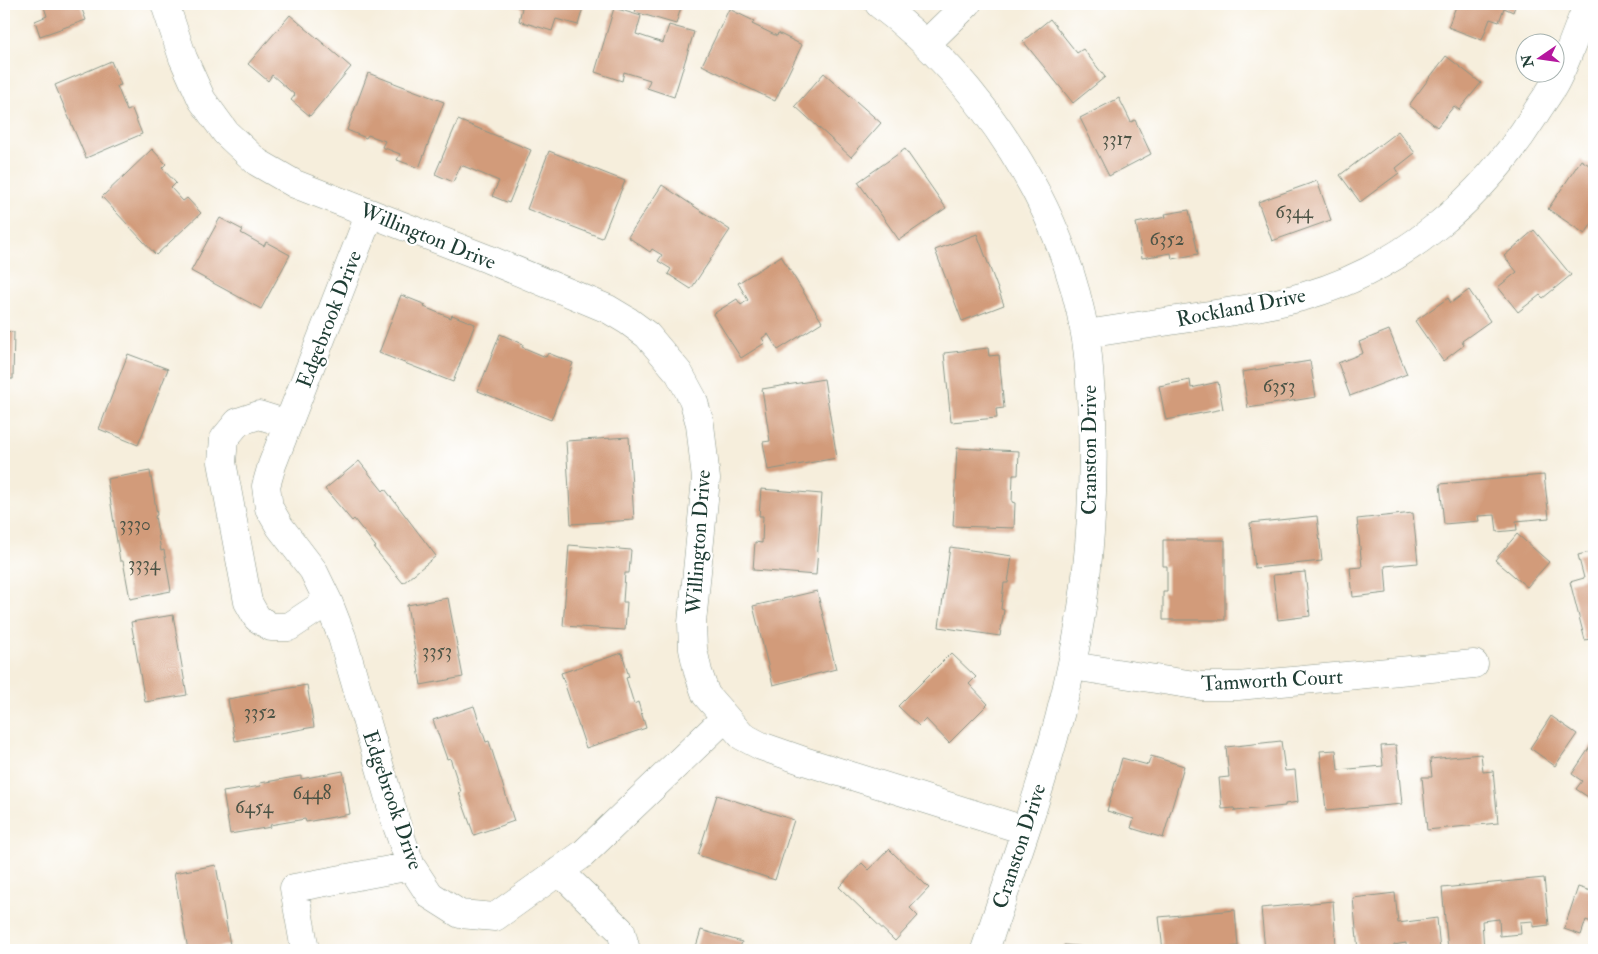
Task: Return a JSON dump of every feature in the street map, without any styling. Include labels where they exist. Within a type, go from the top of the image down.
[{"type":"street","name":"Willington Drive","points":[[164,4],[183,58],[202,100],[226,132],[257,162],[296,184],[608,309],[647,335],[679,373],[693,400],[700,424],[706,479],[692,623],[693,649],[706,695],[742,736],[761,746],[1024,830]]},
{"type":"street","name":"Cranston Drive","points":[[879,4],[927,43],[981,107],[1008,143],[1031,182],[1064,255],[1086,334],[1092,422],[1092,475],[1088,546],[1072,666],[1055,731],[986,950]]},
{"type":"street","points":[[927,43],[967,4]]},
{"type":"street","name":"Rockland Drive","points":[[1086,334],[1271,305],[1338,284],[1403,252],[1439,225],[1467,200],[1499,166],[1524,132],[1556,81],[1588,4]]},
{"type":"street","name":"Edgebrook Drive","points":[[370,213],[272,465],[266,486],[269,508],[280,527],[313,570],[328,601],[342,637],[411,866],[430,896],[460,914],[495,918],[583,854],[725,718]]},
{"type":"street","points":[[288,424],[259,415],[238,422],[224,439],[222,462],[248,602],[256,618],[271,627],[289,627],[328,601]]},
{"type":"street","name":"Tamworth Court","points":[[1072,666],[1173,682],[1211,686],[1238,686],[1474,664]]},
{"type":"street","points":[[304,950],[294,888],[411,866]]},
{"type":"street","points":[[559,871],[621,931],[626,950]]},
{"type":"building","points":[[43,4],[80,4],[86,20],[40,36],[35,21],[47,16]]},
{"type":"building","points":[[508,4],[584,4],[578,25],[556,19],[552,31],[519,21],[522,8]]},
{"type":"building","points":[[638,4],[682,4],[676,24],[635,12]]},
{"type":"building","points":[[1457,4],[1516,4],[1513,12],[1504,8],[1499,22],[1490,19],[1482,40],[1448,27]]},
{"type":"building","points":[[614,8],[641,16],[636,34],[663,43],[669,25],[694,32],[674,97],[647,88],[650,80],[624,72],[622,81],[595,72]]},
{"type":"building","points":[[729,9],[754,21],[752,24],[777,36],[778,33],[802,45],[775,101],[702,65]]},
{"type":"building","points":[[290,15],[351,67],[310,116],[291,100],[295,95],[272,75],[268,81],[248,64]]},
{"type":"building","points":[[1050,19],[1077,53],[1083,49],[1105,77],[1073,103],[1023,41]]},
{"type":"building","points":[[1446,56],[1481,83],[1459,110],[1454,106],[1437,127],[1409,105]]},
{"type":"building","points":[[111,61],[121,85],[117,86],[127,111],[132,109],[142,134],[86,158],[55,85]]},
{"type":"building","points":[[368,73],[444,102],[419,168],[397,160],[400,154],[382,147],[385,141],[368,135],[366,138],[347,130]]},
{"type":"building","points":[[824,73],[881,123],[851,157],[795,106]]},
{"type":"building","points":[[1119,98],[1131,122],[1135,120],[1151,154],[1109,176],[1080,118]]},
{"type":"building","points":[[458,120],[531,150],[509,203],[492,196],[499,181],[461,165],[453,182],[435,174]]},
{"type":"building","points":[[1398,131],[1415,153],[1396,168],[1399,173],[1360,202],[1340,175]]},
{"type":"building","points":[[152,149],[166,164],[162,168],[176,183],[171,188],[183,201],[187,198],[201,213],[156,255],[102,197]]},
{"type":"building","points":[[905,149],[946,208],[899,240],[858,182]]},
{"type":"building","points":[[549,151],[625,181],[602,238],[527,209]]},
{"type":"building","points":[[1581,160],[1594,168],[1594,220],[1585,234],[1548,209]]},
{"type":"building","points":[[1317,181],[1331,220],[1272,241],[1258,202]]},
{"type":"building","points":[[662,185],[730,230],[691,289],[668,274],[671,269],[658,261],[662,255],[652,249],[650,252],[628,237]]},
{"type":"building","points":[[1189,210],[1198,254],[1172,259],[1171,253],[1142,258],[1136,223],[1166,217],[1165,214]]},
{"type":"building","points":[[220,218],[243,230],[241,233],[264,246],[266,242],[290,255],[261,309],[191,271]]},
{"type":"building","points":[[1534,230],[1571,275],[1543,298],[1540,295],[1518,312],[1498,287],[1517,272],[1504,256]]},
{"type":"building","points":[[977,234],[1004,305],[962,321],[935,250]]},
{"type":"building","points":[[781,256],[822,322],[778,350],[768,334],[762,338],[765,343],[741,358],[713,314],[737,299],[741,305],[748,300],[738,283]]},
{"type":"building","points":[[1469,290],[1490,321],[1462,341],[1464,345],[1443,361],[1415,321],[1448,298],[1451,303]]},
{"type":"building","points":[[401,295],[451,318],[452,315],[475,324],[453,382],[379,353]]},
{"type":"building","points":[[1389,330],[1407,374],[1350,396],[1338,363],[1363,353],[1359,342]]},
{"type":"building","points":[[4,331],[14,332],[13,379],[4,379]]},
{"type":"building","points":[[500,334],[523,344],[522,347],[546,357],[548,353],[573,363],[551,420],[478,391]]},
{"type":"building","points":[[988,348],[989,356],[999,355],[1004,408],[996,409],[997,418],[951,422],[944,353]]},
{"type":"building","points":[[128,354],[168,369],[138,445],[99,429]]},
{"type":"building","points":[[1310,361],[1316,397],[1248,408],[1242,372]]},
{"type":"building","points":[[824,379],[837,458],[768,470],[763,442],[770,441],[762,389]]},
{"type":"building","points":[[1190,380],[1191,388],[1218,382],[1223,409],[1166,420],[1159,386]]},
{"type":"building","points":[[629,437],[634,520],[571,524],[566,441]]},
{"type":"building","points":[[957,448],[1019,451],[1018,475],[1013,475],[1012,502],[1015,503],[1014,528],[953,526]]},
{"type":"building","points":[[359,461],[383,491],[385,489],[436,556],[403,583],[374,548],[376,547],[354,519],[352,521],[325,489]]},
{"type":"building","points":[[150,471],[161,551],[164,550],[171,591],[130,599],[123,561],[120,561],[107,479]]},
{"type":"building","points":[[1544,475],[1549,518],[1516,521],[1517,530],[1497,532],[1495,515],[1478,516],[1479,521],[1444,524],[1440,484]]},
{"type":"building","points":[[761,489],[822,494],[816,575],[753,570],[755,542],[762,543],[763,516],[759,516]]},
{"type":"building","points":[[1413,513],[1418,563],[1385,566],[1387,593],[1353,597],[1350,568],[1362,567],[1357,519]]},
{"type":"building","points":[[1317,516],[1322,561],[1255,568],[1250,523]]},
{"type":"building","points":[[1517,534],[1549,562],[1527,587],[1495,560]]},
{"type":"building","points":[[1163,540],[1225,540],[1225,620],[1163,620],[1163,592],[1167,592],[1167,566],[1163,566]]},
{"type":"building","points":[[569,545],[631,550],[629,573],[625,573],[623,602],[627,602],[625,630],[563,626]]},
{"type":"building","points":[[950,547],[1012,556],[1008,583],[1004,583],[1001,609],[1004,610],[1000,636],[939,627]]},
{"type":"building","points":[[1594,551],[1594,638],[1585,640],[1570,582],[1584,578],[1578,555]]},
{"type":"building","points":[[1305,572],[1310,616],[1278,620],[1273,575]]},
{"type":"building","points":[[817,591],[836,669],[773,685],[753,606]]},
{"type":"building","points":[[448,598],[463,677],[421,685],[407,605]]},
{"type":"building","points":[[173,615],[187,695],[145,702],[131,622]]},
{"type":"building","points":[[622,653],[629,677],[626,678],[634,704],[638,702],[646,728],[586,748],[561,673]]},
{"type":"building","points":[[951,653],[976,677],[969,684],[988,704],[949,743],[926,719],[919,726],[898,706]]},
{"type":"building","points":[[307,685],[314,727],[235,741],[228,699]]},
{"type":"building","points":[[474,706],[486,742],[489,741],[514,821],[474,835],[459,793],[461,792],[450,758],[447,759],[433,720]]},
{"type":"building","points":[[1551,716],[1577,734],[1555,766],[1530,748]]},
{"type":"building","points":[[1281,741],[1285,771],[1295,770],[1298,802],[1285,804],[1285,806],[1235,811],[1234,808],[1222,809],[1219,778],[1229,777],[1226,747]]},
{"type":"building","points":[[1594,741],[1594,801],[1576,789],[1582,781],[1572,774]]},
{"type":"building","points":[[1396,745],[1402,804],[1326,811],[1320,751],[1336,750],[1338,770],[1383,766],[1381,746]]},
{"type":"building","points":[[1481,754],[1483,772],[1493,771],[1498,823],[1427,830],[1422,777],[1432,777],[1430,759]]},
{"type":"building","points":[[1151,756],[1184,766],[1163,838],[1131,828],[1134,819],[1107,811],[1122,758],[1148,765]]},
{"type":"building","points":[[343,771],[350,814],[306,822],[305,819],[230,834],[223,792],[261,786],[260,783],[301,776],[301,779]]},
{"type":"building","points":[[717,795],[794,820],[775,880],[698,855]]},
{"type":"building","points":[[889,849],[929,888],[910,908],[918,916],[895,941],[839,887],[862,863],[869,870]]},
{"type":"building","points":[[216,865],[230,945],[201,950],[188,950],[174,873]]},
{"type":"building","points":[[1544,878],[1549,925],[1533,927],[1533,921],[1520,922],[1521,934],[1500,936],[1499,919],[1482,921],[1484,950],[1448,950],[1442,888]]},
{"type":"building","points":[[1578,887],[1594,892],[1594,923],[1586,920],[1581,935],[1564,929]]},
{"type":"building","points":[[1395,893],[1398,923],[1437,918],[1440,950],[1407,950],[1406,943],[1394,945],[1394,950],[1358,950],[1353,898]]},
{"type":"building","points":[[1333,901],[1336,946],[1322,947],[1322,950],[1265,950],[1261,908]]},
{"type":"building","points":[[1235,910],[1238,946],[1231,947],[1231,950],[1163,950],[1159,917]]},
{"type":"building","points":[[701,930],[742,942],[739,950],[695,950]]},
{"type":"building","points":[[1064,945],[1110,949],[1110,950],[1064,950]]}]
